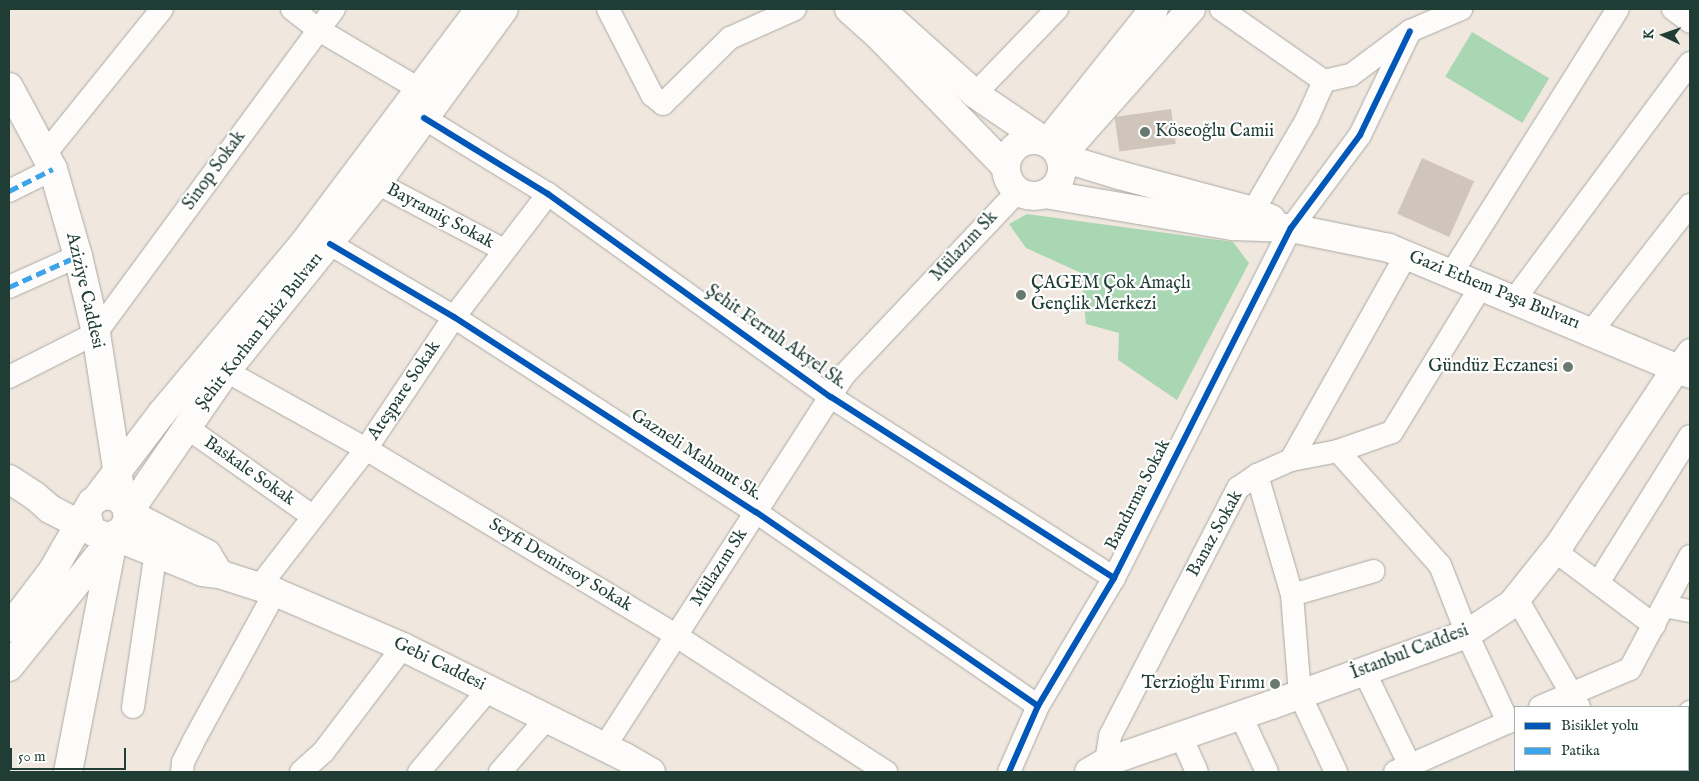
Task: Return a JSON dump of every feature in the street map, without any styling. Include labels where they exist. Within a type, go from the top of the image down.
[{"type":"main road","name":"Şehit Korhan Ekiz Bulvarı","points":[[9,667],[102,517],[116,470],[301,247],[480,9]]},
{"type":"main road","name":"Şehit Korhan Ekiz Bulvarı","points":[[9,628],[53,570],[186,427],[226,371],[330,244],[377,183],[504,9]]},
{"type":"main road","points":[[849,9],[877,34],[1006,167]]},
{"type":"main road","name":"Gazi Ethem Paşa Bulvarı","points":[[880,9],[975,94],[1053,150],[1119,176],[1253,211],[1291,228]]},
{"type":"main road","points":[[1053,150],[1154,9]]},
{"type":"main road","points":[[1053,150],[1191,9]]},
{"type":"main road","name":"Aziziye Caddesi","points":[[9,88],[49,162],[78,256],[96,333],[116,470]]},
{"type":"main road","points":[[1038,140],[1053,150],[1062,166],[1058,182],[1045,194],[1026,195],[1011,185],[1006,167],[1008,158],[1019,143],[1038,140]]},
{"type":"main road","name":"Gazi Ethem Paşa Bulvarı","points":[[1045,194],[1233,226],[1291,228],[1389,248],[1591,332],[1686,364]]},
{"type":"main road","name":"İstanbul Caddesi","points":[[1102,769],[1181,736],[1467,634],[1512,604],[1555,551],[1686,364]]},
{"type":"main road","name":"Gebi Caddesi","points":[[9,479],[34,496],[50,499],[74,510],[102,517],[207,554],[219,574]]},
{"type":"main road","points":[[68,772],[102,517]]},
{"type":"main road","name":"Gebi Caddesi","points":[[102,517],[156,552],[202,572],[219,574],[267,590],[403,646],[605,746],[639,769]]},
{"type":"street","points":[[9,191],[49,162],[162,9]]},
{"type":"street","points":[[292,9],[319,30],[419,89]]},
{"type":"street","name":"Sinop Sokak","points":[[96,333],[334,9]]},
{"type":"street","points":[[608,9],[652,95],[663,104],[730,38],[794,9]]},
{"type":"street","points":[[975,94],[1057,9]]},
{"type":"street","points":[[1222,9],[1324,81],[1351,75],[1410,31],[1461,9]]},
{"type":"street","points":[[1451,274],[1618,9]]},
{"type":"street","points":[[1673,9],[1690,22]]},
{"type":"street","name":"Bandırma Sokak","points":[[1010,772],[1038,706],[1114,578],[1291,228],[1360,135],[1410,31]]},
{"type":"street","points":[[1514,300],[1682,89],[1690,63]]},
{"type":"street","points":[[1253,211],[1307,119],[1324,81]]},
{"type":"street","name":"Şehit Ferruh Akyel Sk.","points":[[424,118],[548,194],[831,397],[1114,578]]},
{"type":"street","name":"Bayramiç Sokak","points":[[377,183],[504,250]]},
{"type":"street","name":"Mülazım Sk","points":[[605,746],[845,374],[1018,191]]},
{"type":"street","name":"Ateşpare Sokak","points":[[182,772],[183,762],[267,590],[312,516],[366,449],[454,318],[548,194]]},
{"type":"street","points":[[1591,332],[1690,205]]},
{"type":"street","name":"Gazneli Mahmut Sk.","points":[[330,244],[454,318],[756,512],[1038,706]]},
{"type":"street","points":[[1291,460],[1406,255]]},
{"type":"street","points":[[9,286],[78,256]]},
{"type":"street","name":"Banaz Sokak","points":[[1102,769],[1110,736],[1238,488],[1257,475],[1291,460],[1338,451],[1392,432],[1482,286]]},
{"type":"street","points":[[9,377],[96,333]]},
{"type":"street","name":"Seyfi Demirsoy Sokak","points":[[226,371],[366,449],[675,635],[886,772]]},
{"type":"street","name":"Baskale Sokak","points":[[186,427],[312,516]]},
{"type":"street","points":[[1598,583],[1690,436]]},
{"type":"street","points":[[1338,451],[1440,564],[1467,634],[1512,720],[1406,770],[1364,671]]},
{"type":"street","points":[[1257,475],[1292,595],[1300,695],[1336,772]]},
{"type":"street","points":[[1555,551],[1598,583],[1659,616],[1690,611]]},
{"type":"street","points":[[133,707],[156,552]]},
{"type":"street","points":[[1545,706],[1576,700],[1630,669],[1690,556]]},
{"type":"street","points":[[1292,595],[1374,571]]},
{"type":"street","points":[[1517,599],[1576,700]]},
{"type":"street","points":[[301,772],[324,751],[403,646]]},
{"type":"street","points":[[419,772],[489,689]]},
{"type":"street","points":[[1241,716],[1267,772]]},
{"type":"street","points":[[500,772],[547,718]]},
{"type":"street","points":[[1181,736],[1197,772]]},
{"type":"green space","points":[[1472,32],[1549,78],[1522,123],[1445,77]]},
{"type":"green space","points":[[1027,214],[1233,242],[1249,263],[1177,400],[1118,360],[1119,333],[1086,324],[1081,273],[1026,248],[1009,224]]},
{"type":"building","name":"Köseoğlu Camii","points":[[1171,109],[1176,144],[1119,152],[1115,117]]},
{"type":"building","points":[[1422,158],[1474,181],[1449,237],[1397,214]]},
{"type":"marked path","points":[[9,191],[53,169]]},
{"type":"marked path","points":[[9,287],[78,256]]},
{"type":"cycle path","points":[[1009,772],[1038,706],[1114,578],[1291,228],[1360,135],[1410,31]]},
{"type":"cycle path","points":[[424,118],[548,194],[831,397],[1114,578]]},
{"type":"cycle path","points":[[330,244],[454,317],[756,512],[1038,706]]},
{"type":"place","name":"Köseoğlu Camii","points":[[1145,132]]},
{"type":"place","name":"ÇAGEM Çok Amaçlı Gençlik Merkezi","points":[[1021,295]]},
{"type":"place","name":"Gündüz Eczanesi","points":[[1568,367]]},
{"type":"place","name":"Terzioğlu Fırımı","points":[[1275,684]]}]
